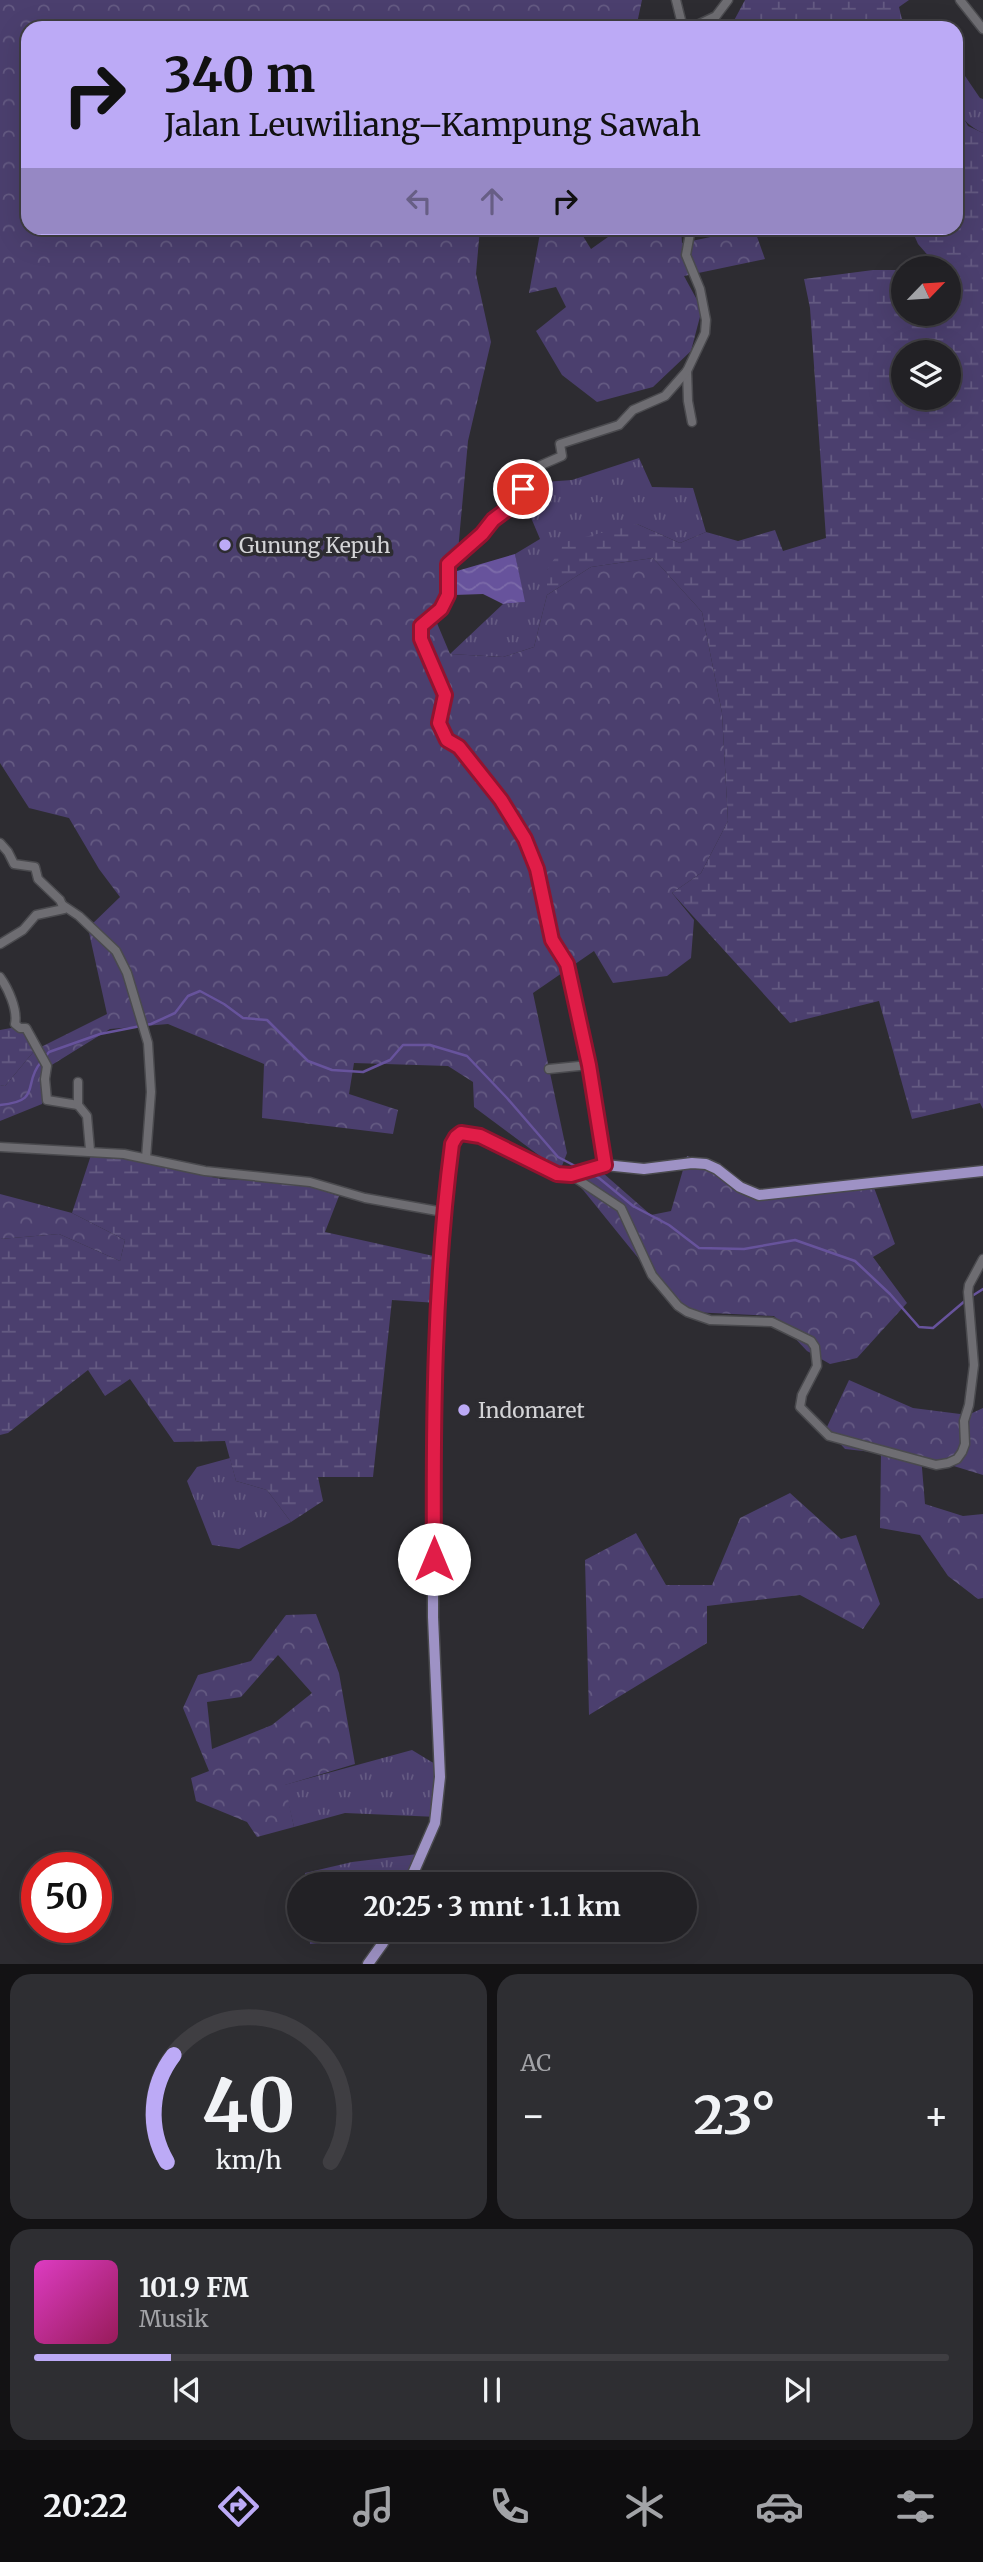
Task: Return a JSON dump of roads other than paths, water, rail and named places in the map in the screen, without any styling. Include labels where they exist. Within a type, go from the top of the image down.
[{"type":"main road","points":[[414,1872],[435,1823],[440,1777],[433,1617],[433,1424],[443,1212],[452,1144],[456,1137],[461,1133],[480,1136],[557,1174],[573,1174],[605,1165],[644,1169],[692,1163],[706,1164],[718,1169],[740,1187],[759,1195],[983,1171]]},
{"type":"main road","points":[[368,1964],[383,1942]]},
{"type":"street","points":[[676,0],[681,21]]},
{"type":"street","points":[[706,21],[716,16],[729,0]]},
{"type":"street","points":[[960,0],[983,29]]},
{"type":"street","points":[[605,1165],[589,1065],[567,964],[552,940],[537,869],[525,839],[501,800],[459,747],[447,740],[439,723],[445,695],[421,639],[421,626],[441,609],[448,595],[448,564],[509,508],[523,489],[523,473],[562,456],[560,444],[619,425],[633,410],[665,396],[687,371],[705,333],[706,320],[700,289],[685,255],[689,235]]},
{"type":"street","points":[[687,371],[692,422]]},
{"type":"street","points":[[0,843],[14,864],[36,867],[38,878],[64,906],[79,916],[116,951],[127,973],[148,1043],[151,1083],[146,1158]]},
{"type":"street","points":[[0,944],[23,930],[36,915],[61,911],[64,906]]},
{"type":"street","points":[[0,977],[14,1007],[15,1024],[26,1028],[43,1055],[47,1066],[47,1100],[78,1105]]},
{"type":"street","points":[[549,1069],[589,1065]]},
{"type":"street","points":[[78,1082],[78,1105],[87,1116],[90,1150]]},
{"type":"street","points":[[0,1147],[51,1151],[90,1150],[146,1158],[205,1171],[310,1182],[365,1198],[443,1212]]},
{"type":"street","points":[[573,1174],[621,1208],[652,1275],[678,1306],[710,1320],[772,1322],[811,1341],[818,1354],[817,1366],[802,1395],[800,1408],[829,1436],[936,1465],[957,1459],[965,1444],[964,1421],[970,1405],[974,1365],[968,1292],[983,1259]]},
{"type":"water","points":[[515,554],[525,602],[503,604],[483,594],[454,595],[457,571]]},
{"type":"waterway","points":[[45,1057],[49,1052],[100,1034],[151,1024],[175,1013],[188,996],[200,991],[243,1018],[267,1020],[308,1061],[332,1070],[363,1072],[390,1060],[403,1045],[430,1045],[467,1056],[558,1157],[579,1168]]},
{"type":"waterway","points":[[0,1105],[22,1100],[27,1095],[41,1062]]},
{"type":"waterway","points":[[588,1172],[633,1206],[669,1225],[699,1248],[744,1249],[795,1240],[855,1261],[890,1294],[919,1327],[933,1328],[966,1300]]},
{"type":"waterway","points":[[972,1296],[983,1289]]},
{"type":"place","name":"Gunung Kepuh","points":[[225,545]]},
{"type":"place","name":"Indomaret","points":[[464,1410]]}]
